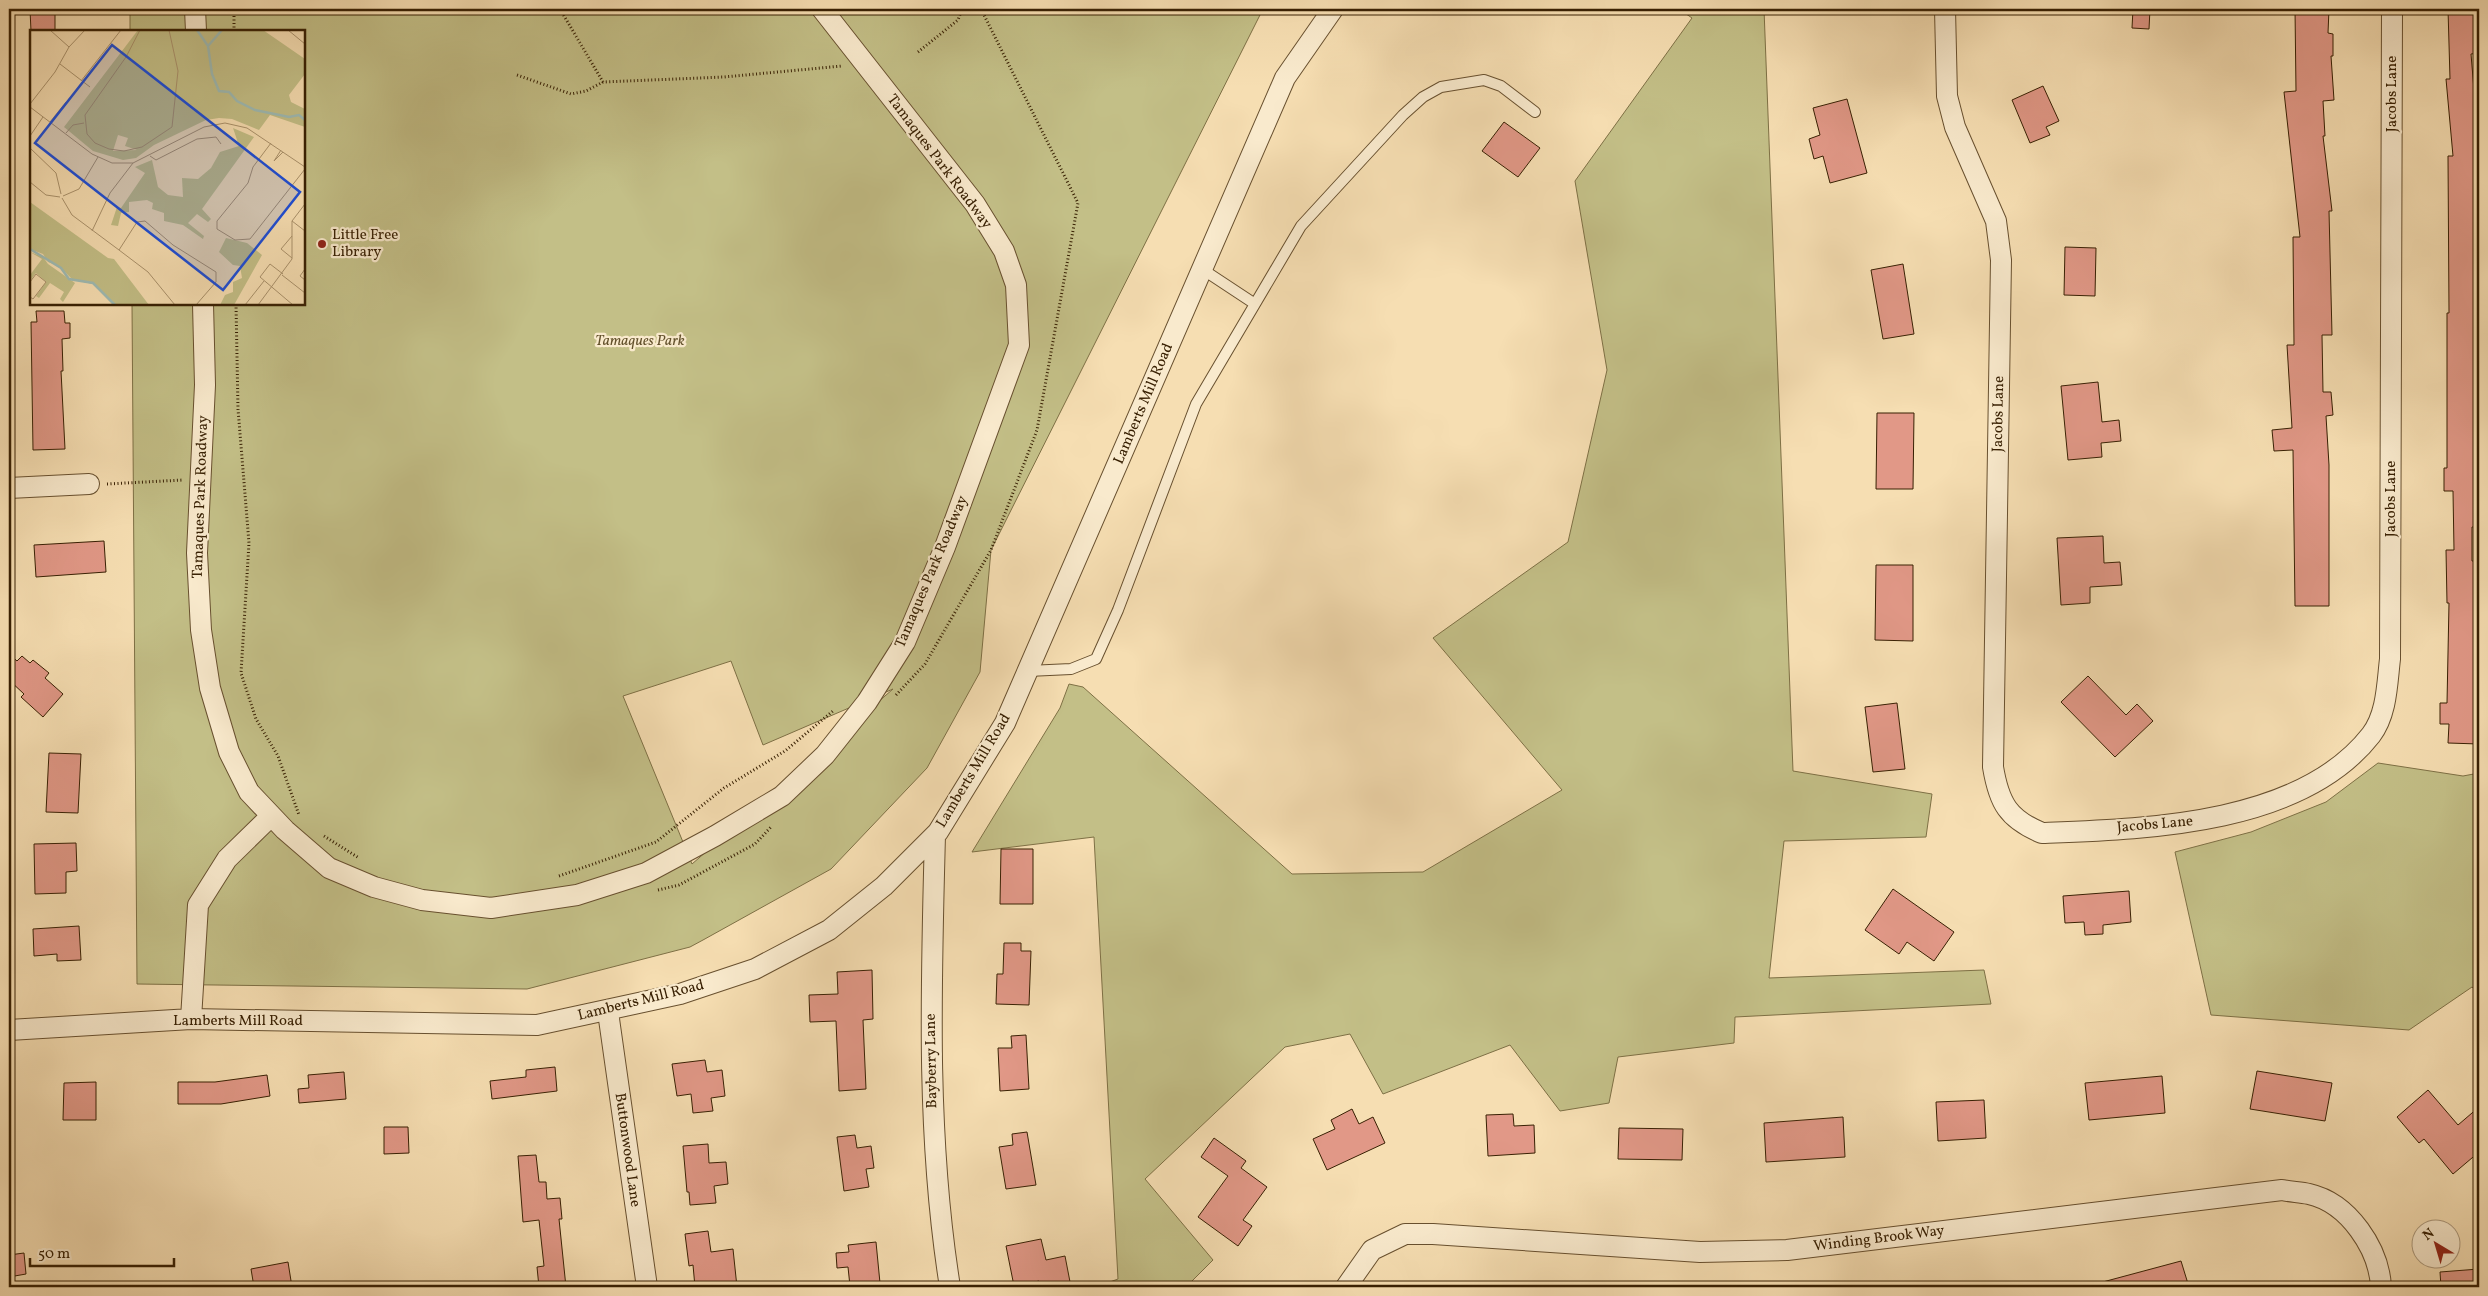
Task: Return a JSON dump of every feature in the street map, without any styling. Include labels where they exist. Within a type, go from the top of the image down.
[{"type":"street","points":[[195,9],[196,30]]},
{"type":"street","name":"Tamaques Park Roadway","points":[[203,305],[205,385],[199,479],[197,553],[201,630],[210,688],[229,752],[249,792],[272,816],[329,868],[374,887],[422,900],[491,908],[577,895],[646,873],[715,836],[782,796],[825,755],[867,702],[908,634],[955,521],[1019,345],[1016,285],[1004,251],[975,204],[822,9]]},
{"type":"street","name":"Lamberts Mill Road","points":[[9,1030],[191,1020],[537,1025],[608,1012],[680,994],[755,969],[829,930],[884,886],[935,835],[1005,723],[1285,78],[1333,9]]},
{"type":"street","name":"Jacobs Lane","points":[[1945,9],[1947,96],[1955,127],[1996,221],[2001,260],[1992,767],[1997,791],[2009,813],[2024,825],[2042,833],[2202,821],[2260,806],[2312,783],[2344,762],[2372,734],[2384,708],[2390,659],[2392,9]]},
{"type":"street","points":[[9,488],[89,484]]},
{"type":"street","points":[[191,1020],[198,905],[227,859],[272,816]]},
{"type":"street","name":"Bayberry Lane","points":[[935,835],[930,1000],[933,1114],[940,1228],[950,1287]]},
{"type":"street","name":"Buttonwood Lane","points":[[608,1012],[647,1287]]},
{"type":"street","name":"Winding Brook Way","points":[[1346,1287],[1372,1250],[1405,1234],[1433,1234],[1700,1252],[1787,1250],[2282,1190],[2310,1194],[2331,1204],[2352,1221],[2371,1249],[2381,1278],[2381,1287]]},
{"type":"lane","points":[[1028,671],[1071,670],[1096,660],[1118,610],[1196,404],[1301,226],[1403,115],[1423,97],[1441,86],[1484,80],[1501,86],[1535,112]]},
{"type":"lane","points":[[1202,269],[1255,304]]},
{"type":"path","points":[[234,9],[234,30]]},
{"type":"path","points":[[560,9],[603,82]]},
{"type":"path","points":[[918,52],[958,20],[962,9]]},
{"type":"path","points":[[891,700],[925,664],[991,550],[1037,430],[1078,203],[981,9]]},
{"type":"path","points":[[517,75],[571,94],[586,91],[603,82],[724,77],[847,66],[841,58]]},
{"type":"path","points":[[236,305],[238,409],[249,543],[241,673],[256,719],[278,756],[301,822]]},
{"type":"path","points":[[89,484],[199,479]]},
{"type":"path","points":[[554,878],[656,842],[724,788],[786,751],[836,709]]},
{"type":"path","points":[[651,891],[679,885],[755,844],[775,822]]},
{"type":"path","points":[[317,832],[366,862]]},
{"type":"green space","name":"Tamaques Park","points":[[130,9],[1263,9],[991,550],[980,672],[927,768],[831,869],[690,947],[527,989],[137,984],[132,305],[305,305],[305,30],[130,30]],"holes":[[[731,661],[763,745],[893,689],[692,864],[623,696]]]},
{"type":"green space","points":[[1679,9],[1764,9],[1793,771],[1932,794],[1926,837],[1784,841],[1769,978],[1984,970],[1991,1004],[1735,1017],[1734,1043],[1618,1057],[1609,1103],[1560,1111],[1510,1045],[1383,1094],[1350,1034],[1285,1047],[1145,1179],[1213,1260],[1186,1287],[1096,1287],[1118,1279],[1094,837],[972,852],[1060,708],[1069,684],[1083,687],[1292,874],[1423,872],[1562,790],[1433,638],[1568,542],[1607,370],[1575,181],[1692,18]]},
{"type":"green space","points":[[2378,763],[2463,776],[2479,773],[2479,993],[2472,987],[2409,1030],[2211,1015],[2175,852],[2251,832],[2326,802]]},
{"type":"building","points":[[2133,9],[2150,9],[2149,29],[2132,28]]},
{"type":"building","points":[[2295,9],[2329,9],[2328,33],[2333,34],[2333,56],[2331,56],[2334,100],[2323,101],[2325,136],[2323,136],[2332,211],[2329,211],[2332,335],[2322,335],[2323,392],[2331,392],[2333,415],[2326,416],[2329,465],[2329,606],[2295,606],[2293,450],[2274,451],[2272,430],[2292,428],[2287,345],[2294,345],[2293,237],[2300,237],[2284,92],[2296,91]]},
{"type":"building","points":[[2448,9],[2479,9],[2479,53],[2471,54],[2474,90],[2479,89],[2479,527],[2472,527],[2472,561],[2479,561],[2479,744],[2448,743],[2449,724],[2440,724],[2440,703],[2447,703],[2449,603],[2447,603],[2446,550],[2454,550],[2453,491],[2444,491],[2444,468],[2447,468],[2447,313],[2449,313],[2448,156],[2453,156],[2446,79],[2450,79]]},
{"type":"building","points":[[30,10],[55,10],[55,30],[31,30]]},
{"type":"building","points":[[2043,86],[2059,121],[2046,127],[2050,135],[2030,143],[2012,100]]},
{"type":"building","points":[[1847,99],[1867,173],[1830,183],[1823,156],[1814,159],[1809,139],[1820,135],[1813,108]]},
{"type":"building","points":[[1504,122],[1540,148],[1518,177],[1482,151]]},
{"type":"building","points":[[2065,247],[2096,248],[2095,296],[2064,295]]},
{"type":"building","points":[[1903,264],[1914,334],[1883,339],[1871,270]]},
{"type":"building","points":[[36,311],[64,311],[65,323],[70,323],[70,338],[62,339],[63,371],[61,371],[65,449],[33,450],[31,322],[37,322]]},
{"type":"building","points":[[2098,382],[2102,422],[2119,420],[2121,441],[2101,443],[2102,457],[2068,460],[2061,386]]},
{"type":"building","points":[[1877,413],[1914,413],[1913,489],[1876,489]]},
{"type":"building","points":[[2103,536],[2104,563],[2120,562],[2122,585],[2090,587],[2090,603],[2061,605],[2057,538]]},
{"type":"building","points":[[104,541],[106,572],[36,577],[34,545]]},
{"type":"building","points":[[1876,565],[1913,565],[1913,641],[1875,640]]},
{"type":"building","points":[[9,654],[17,661],[22,656],[30,663],[33,660],[49,673],[45,678],[63,694],[43,717],[21,697],[24,694],[9,680]]},
{"type":"building","points":[[2088,676],[2126,715],[2137,704],[2153,721],[2115,757],[2061,702]]},
{"type":"building","points":[[1897,703],[1905,769],[1873,772],[1865,707]]},
{"type":"building","points":[[49,753],[81,754],[78,813],[46,812]]},
{"type":"building","points":[[76,843],[77,871],[66,872],[66,893],[35,894],[34,844]]},
{"type":"building","points":[[1001,849],[1033,849],[1033,904],[1000,904]]},
{"type":"building","points":[[1893,889],[1954,932],[1934,961],[1907,942],[1899,954],[1865,930]]},
{"type":"building","points":[[2129,891],[2131,922],[2103,925],[2103,934],[2085,935],[2084,922],[2065,923],[2063,896]]},
{"type":"building","points":[[79,926],[81,960],[57,961],[57,954],[34,956],[33,929]]},
{"type":"building","points":[[1004,943],[1021,943],[1021,951],[1031,951],[1029,1005],[996,1004],[997,974],[1003,974]]},
{"type":"building","points":[[872,970],[873,1019],[863,1020],[866,1089],[839,1091],[836,1021],[810,1022],[809,995],[838,994],[837,972]]},
{"type":"building","points":[[1026,1035],[1029,1089],[1000,1091],[998,1048],[1012,1048],[1011,1036]]},
{"type":"building","points":[[705,1060],[707,1072],[722,1070],[725,1096],[711,1098],[713,1111],[693,1113],[691,1094],[677,1096],[672,1064]]},
{"type":"building","points":[[555,1067],[557,1091],[492,1099],[490,1081],[526,1077],[526,1070]]},
{"type":"building","points":[[2257,1071],[2332,1083],[2325,1121],[2250,1109]]},
{"type":"building","points":[[344,1072],[346,1099],[299,1103],[298,1089],[309,1088],[308,1075]]},
{"type":"building","points":[[267,1075],[270,1096],[221,1104],[178,1104],[178,1082],[215,1082]]},
{"type":"building","points":[[2162,1076],[2165,1113],[2089,1120],[2085,1083]]},
{"type":"building","points":[[96,1082],[96,1120],[63,1120],[64,1083]]},
{"type":"building","points":[[2428,1090],[2458,1125],[2479,1107],[2479,1152],[2453,1174],[2424,1139],[2419,1143],[2397,1117]]},
{"type":"building","points":[[1984,1100],[1986,1138],[1938,1141],[1936,1102]]},
{"type":"building","points":[[1352,1109],[1359,1124],[1373,1117],[1385,1143],[1327,1170],[1313,1139],[1335,1129],[1331,1120]]},
{"type":"building","points":[[1513,1114],[1514,1126],[1534,1125],[1535,1153],[1488,1156],[1486,1115]]},
{"type":"building","points":[[1843,1117],[1845,1157],[1766,1162],[1764,1123]]},
{"type":"building","points":[[384,1127],[408,1127],[409,1153],[384,1154]]},
{"type":"building","points":[[1619,1128],[1683,1129],[1682,1160],[1618,1159]]},
{"type":"building","points":[[1027,1132],[1036,1185],[1006,1189],[999,1147],[1013,1145],[1012,1134]]},
{"type":"building","points":[[855,1135],[857,1148],[871,1146],[874,1168],[866,1169],[869,1187],[844,1191],[837,1137]]},
{"type":"building","points":[[1214,1138],[1246,1161],[1241,1168],[1267,1187],[1243,1220],[1252,1226],[1238,1246],[1198,1217],[1228,1176],[1201,1157]]},
{"type":"building","points":[[708,1144],[709,1163],[726,1162],[728,1184],[714,1186],[716,1203],[690,1205],[683,1146]]},
{"type":"building","points":[[536,1155],[539,1182],[546,1182],[547,1199],[560,1198],[562,1219],[559,1219],[566,1287],[539,1287],[537,1267],[544,1266],[539,1220],[523,1222],[518,1156]]},
{"type":"building","points":[[708,1231],[711,1252],[733,1249],[737,1287],[695,1287],[693,1265],[689,1266],[685,1234]]},
{"type":"building","points":[[1041,1239],[1046,1260],[1065,1256],[1071,1287],[1041,1287],[1039,1281],[1014,1286],[1006,1246]]},
{"type":"building","points":[[876,1242],[880,1283],[850,1286],[848,1267],[837,1268],[836,1253],[849,1252],[848,1245]]},
{"type":"building","points":[[24,1253],[26,1274],[9,1277],[9,1255]]},
{"type":"building","points":[[2181,1261],[2189,1287],[2099,1287],[2099,1283]]},
{"type":"building","points":[[288,1262],[292,1287],[254,1287],[251,1269]]},
{"type":"building","points":[[2479,1269],[2479,1286],[2441,1287],[2440,1272]]},
{"type":"place","name":"Little Free Library","points":[[322,244]]}]
